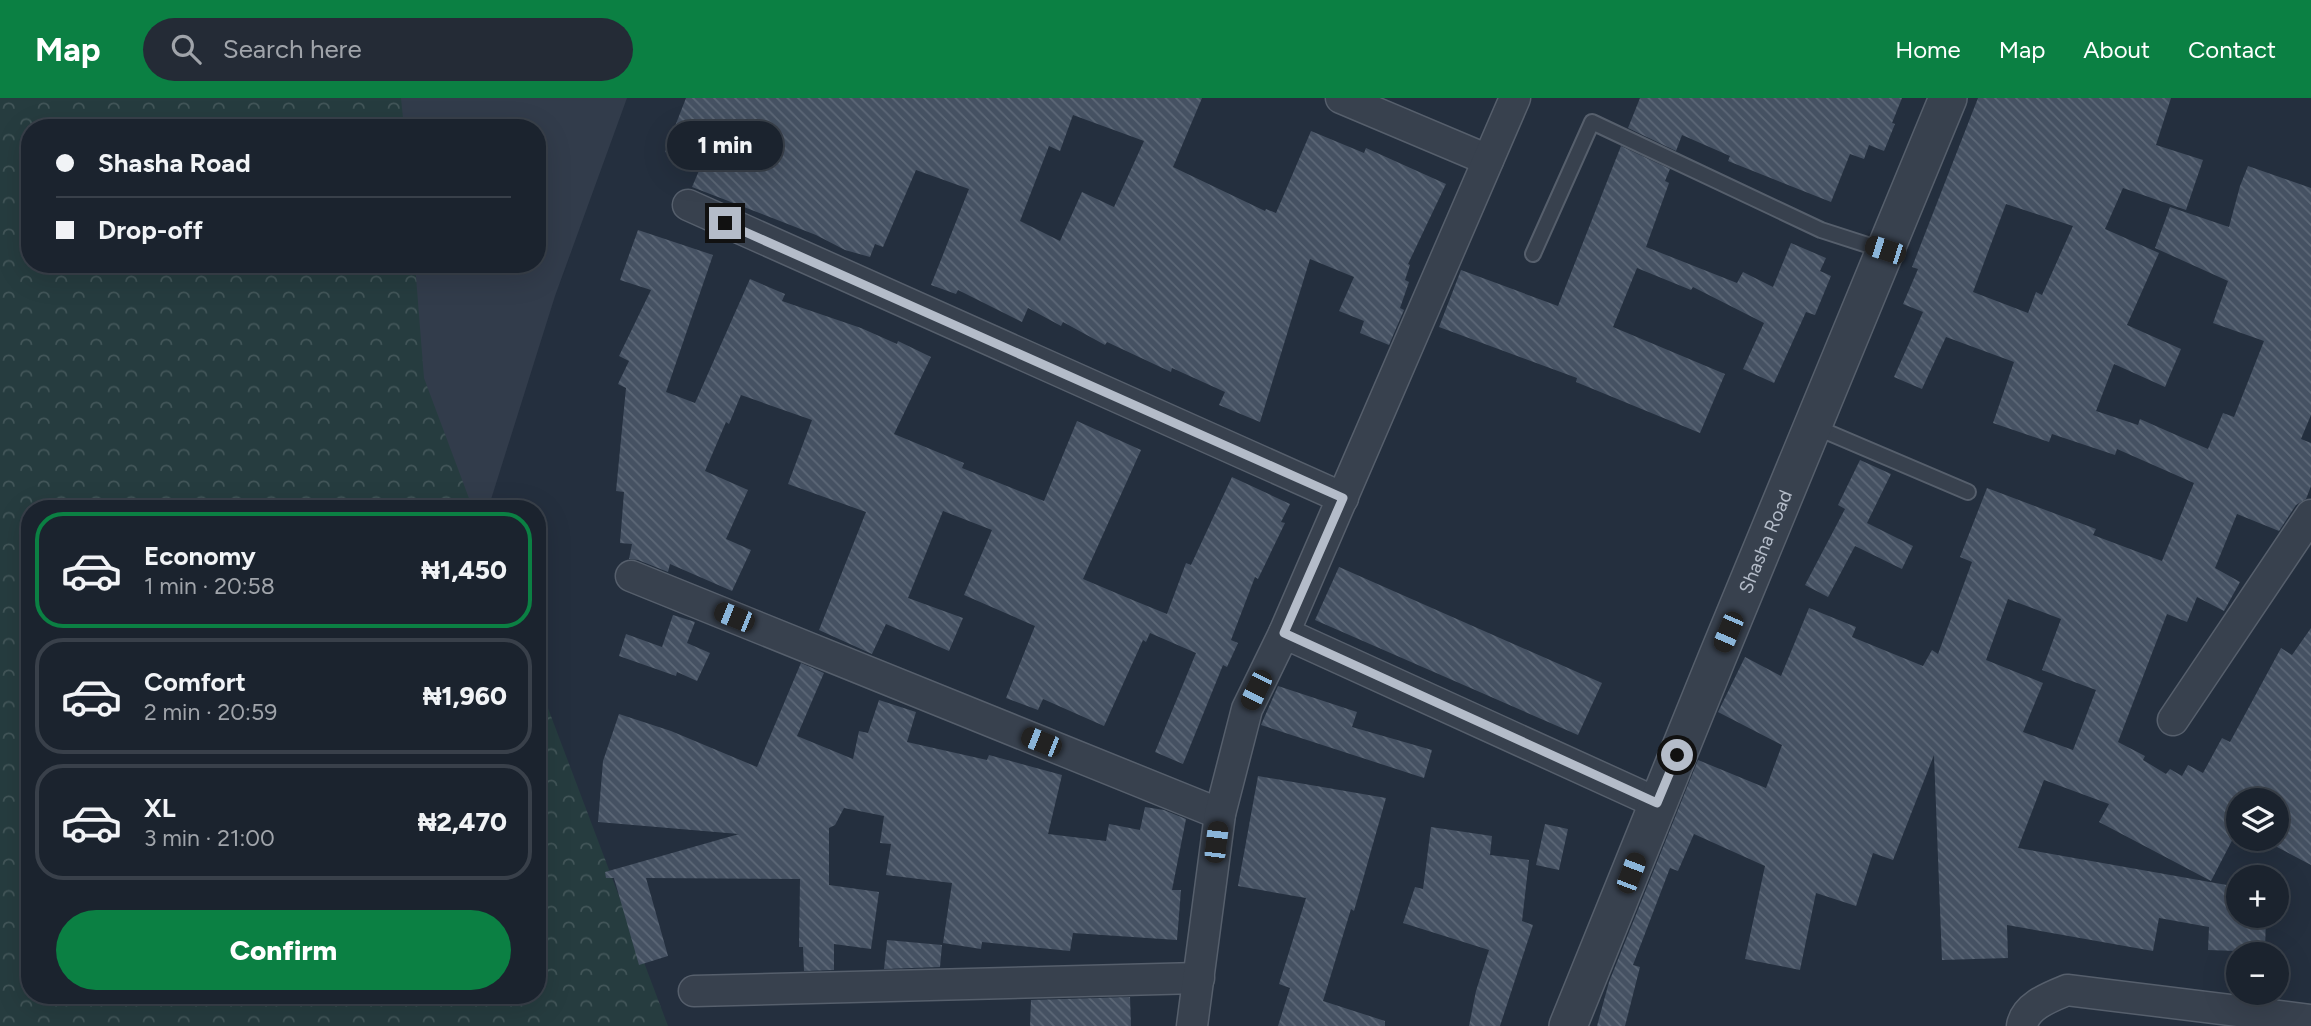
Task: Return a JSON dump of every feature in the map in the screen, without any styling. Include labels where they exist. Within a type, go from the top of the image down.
[{"type":"street","points":[[1341,98],[1488,160]]},
{"type":"street","points":[[1192,1026],[1220,814],[1247,709],[1284,633],[1515,98]]},
{"type":"street","name":"Shasha Road","points":[[1568,1026],[1657,803],[1948,98]]},
{"type":"street","points":[[688,205],[1343,498]]},
{"type":"street","points":[[2173,720],[2311,515]]},
{"type":"street","points":[[631,576],[1220,814]]},
{"type":"street","points":[[1284,633],[1657,803]]},
{"type":"street","points":[[694,991],[1199,978]]},
{"type":"street","points":[[2022,1026],[2022,1020],[2040,1001],[2067,990],[2311,1020]]},
{"type":"lane","points":[[1533,254],[1592,122],[1821,230],[1885,250]]},
{"type":"lane","points":[[1813,426],[1968,492]]},
{"type":"shaded area","points":[[0,98],[627,98],[555,296],[491,500],[21,500],[22,1004],[0,1026]]},
{"type":"green space","points":[[0,98],[401,98],[403,119],[21,119],[21,273],[416,273],[424,378],[470,500],[21,500],[21,1004],[546,1004],[546,703],[668,1026],[0,1026]]},
{"type":"building","points":[[686,98],[1202,98],[1173,167],[1265,211],[1266,209],[1276,213],[1311,131],[1364,153],[1366,148],[1446,184],[1408,264],[1410,265],[1405,280],[1409,282],[1400,308],[1404,310],[1389,345],[1360,333],[1364,321],[1339,311],[1354,277],[1310,259],[1260,422],[1219,405],[1225,392],[1172,368],[1171,372],[1107,342],[1105,345],[1063,322],[1061,326],[1028,308],[1022,322],[958,290],[956,294],[931,285],[969,189],[916,170],[883,247],[875,244],[870,257],[845,250],[816,235],[692,187],[701,166],[665,152]],"holes":[[[1073,115],[1144,141],[1114,207],[1082,192],[1060,241],[1020,221],[1049,146],[1060,151]]]},
{"type":"building","points":[[1640,98],[1902,98],[1884,151],[1869,145],[1864,159],[1850,154],[1831,202],[1728,161],[1730,156],[1682,135],[1676,151],[1628,128]]},
{"type":"building","points":[[1978,98],[2171,98],[2156,145],[2203,160],[2186,210],[2123,188],[2105,229],[2159,253],[2127,325],[2181,349],[2165,387],[2114,364],[2096,411],[2138,425],[2140,419],[2208,449],[2223,413],[2234,417],[2264,341],[2213,323],[2228,281],[2155,248],[2170,207],[2229,227],[2248,166],[2311,188],[2311,415],[2301,439],[2311,443],[2311,486],[2306,499],[2296,505],[2279,531],[2237,514],[2215,568],[2240,582],[2224,611],[2197,597],[2187,622],[2167,614],[2118,742],[2145,756],[2143,760],[2166,774],[2170,769],[2182,776],[2188,765],[2203,773],[2222,738],[2230,742],[2281,648],[2292,655],[2311,628],[2311,865],[2285,851],[2289,851],[2289,788],[2226,788],[2227,851],[2211,881],[2099,822],[2109,804],[2044,780],[2018,848],[2226,885],[2226,928],[2266,928],[2265,942],[2226,942],[2226,951],[2208,950],[2209,927],[2159,918],[2153,951],[2007,925],[2008,958],[1942,960],[1934,755],[1893,860],[1873,853],[1856,906],[1816,893],[1800,970],[1745,959],[1765,866],[1694,834],[1678,871],[1670,868],[1633,965],[1640,967],[1625,1026],[1597,1026],[1609,982],[1698,760],[1766,788],[1782,745],[1718,712],[1745,657],[1781,676],[1809,608],[1856,627],[1852,637],[1923,666],[1932,650],[1938,654],[1972,562],[1960,557],[1987,488],[2096,529],[2093,535],[2162,561],[2194,483],[2117,449],[2115,455],[2052,434],[2049,442],[1993,423],[2014,362],[1946,337],[1922,389],[1894,377],[1923,312],[1903,304],[1918,269],[1912,267]],"holes":[[[2006,204],[2073,226],[2042,295],[2036,292],[2028,313],[1973,292]],[[2008,599],[2061,619],[2042,670],[2096,690],[2073,750],[2023,732],[2043,683],[1986,660]]]},
{"type":"building","points":[[1621,146],[1670,169],[1665,181],[1669,183],[1646,247],[1737,283],[1743,272],[1773,287],[1791,243],[1826,258],[1820,271],[1831,276],[1815,315],[1806,312],[1774,383],[1743,369],[1764,323],[1693,287],[1691,290],[1637,268],[1613,327],[1725,374],[1700,433],[1576,382],[1577,378],[1439,327],[1461,270],[1558,306]]},
{"type":"building","points":[[638,230],[713,255],[666,392],[695,403],[750,279],[785,294],[782,301],[861,328],[897,344],[898,341],[931,357],[894,434],[964,463],[962,468],[1044,501],[1077,421],[1141,450],[1083,579],[1135,601],[1167,614],[1186,563],[1191,565],[1232,477],[1290,504],[1281,522],[1285,523],[1258,579],[1255,577],[1231,640],[1238,643],[1227,667],[1223,665],[1183,764],[1155,752],[1196,653],[1150,633],[1146,642],[1143,640],[1104,726],[1043,699],[1038,710],[1006,698],[1035,626],[964,595],[992,530],[943,511],[908,598],[963,618],[949,651],[886,624],[872,654],[819,630],[866,512],[788,484],[812,420],[741,395],[729,424],[726,422],[705,471],[748,490],[726,539],[751,550],[732,591],[670,564],[668,572],[629,559],[632,544],[620,543],[624,492],[616,491],[626,388],[618,384],[629,361],[619,356],[651,290],[620,280]]},
{"type":"building","points":[[1860,460],[1891,474],[1867,523],[1913,546],[1902,569],[1855,546],[1828,597],[1805,585],[1845,509],[1838,505]]},
{"type":"building","points":[[1339,567],[1602,683],[1578,735],[1315,620]]},
{"type":"building","points":[[673,615],[695,622],[687,643],[710,653],[697,681],[677,672],[676,676],[619,656],[626,634],[662,647]]},
{"type":"building","points":[[801,663],[824,673],[797,736],[853,759],[859,731],[868,733],[879,700],[916,712],[907,742],[987,760],[989,755],[1062,775],[1048,834],[1106,841],[1109,824],[1140,830],[1145,807],[1164,810],[1186,819],[1172,890],[1181,890],[1177,940],[1073,933],[1070,951],[982,942],[981,949],[943,943],[952,883],[886,875],[891,844],[880,843],[884,816],[844,808],[835,825],[829,828],[829,885],[879,892],[871,949],[834,944],[834,970],[804,971],[803,947],[799,947],[800,879],[646,878],[668,956],[639,965],[614,878],[606,878],[605,872],[739,834],[598,822],[603,761],[619,714],[671,731],[757,767]]},
{"type":"building","points":[[1278,686],[1357,712],[1352,727],[1432,750],[1424,778],[1261,725]]},
{"type":"building","points":[[1258,776],[1386,798],[1354,911],[1351,909],[1323,1001],[1385,1021],[1385,1026],[1278,1026],[1290,988],[1279,984],[1306,898],[1238,886]]},
{"type":"building","points":[[1545,824],[1568,829],[1559,870],[1536,865]]},
{"type":"building","points":[[1431,827],[1492,836],[1490,855],[1529,860],[1522,921],[1533,925],[1500,1026],[1469,1026],[1476,991],[1489,950],[1403,923],[1415,887],[1423,889]]},
{"type":"building","points":[[887,940],[942,945],[940,967],[884,969]]},
{"type":"building","points":[[1130,997],[1131,1026],[1030,1026],[1031,1000]]},
{"type":"route","points":[[725,223],[1343,498],[1284,633],[1657,803],[1677,755]]}]
